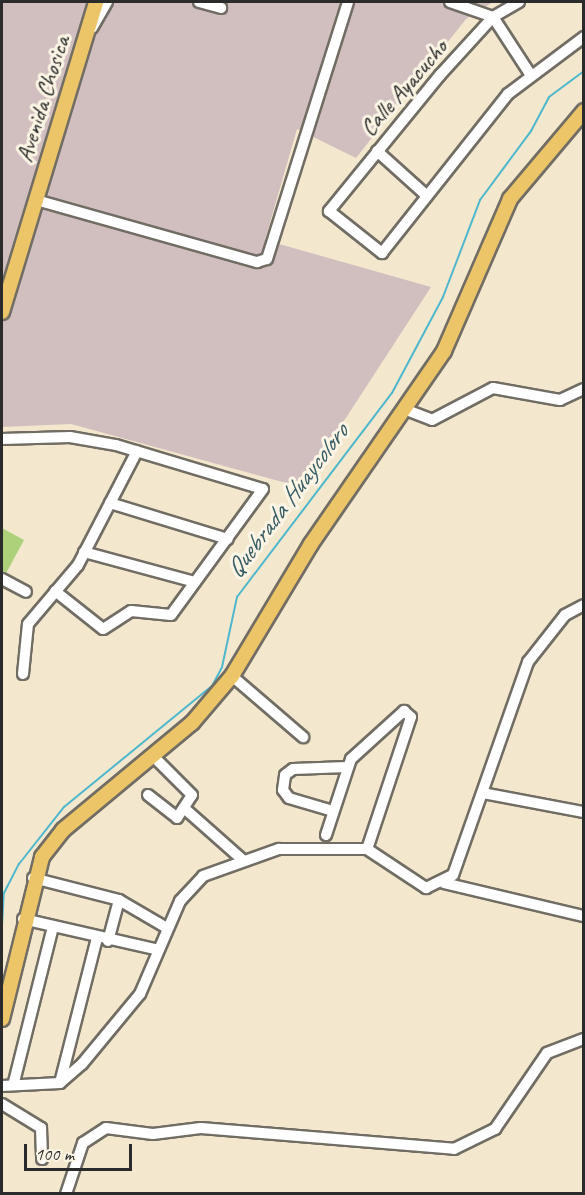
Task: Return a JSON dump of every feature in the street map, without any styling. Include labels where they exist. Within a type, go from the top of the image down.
[{"type":"main road","name":"Avenida Chosica","points":[[2,312],[96,2]]},
{"type":"main road","points":[[2,1019],[33,878],[63,830],[192,723],[232,676],[311,544],[452,336],[510,199],[584,111]]},
{"type":"street","points":[[84,41],[106,2]]},
{"type":"street","points":[[199,2],[221,8]]},
{"type":"street","points":[[36,200],[257,262],[267,259],[348,2]]},
{"type":"street","points":[[450,2],[493,17],[530,74]]},
{"type":"street","name":"Calle Ayacucho","points":[[428,196],[382,254],[329,211],[377,151],[493,17],[519,2]]},
{"type":"street","points":[[377,151],[428,196],[530,74],[584,37]]},
{"type":"street","points":[[404,409],[432,420],[493,388],[560,400],[584,389]]},
{"type":"street","points":[[2,439],[70,437],[137,451],[261,485],[262,493],[171,615],[131,611],[103,629],[55,591]]},
{"type":"street","points":[[23,674],[28,624],[84,552],[137,451]]},
{"type":"street","points":[[110,503],[228,539]]},
{"type":"street","points":[[84,552],[195,582]]},
{"type":"street","points":[[2,579],[26,592]]},
{"type":"street","points":[[2,1086],[14,1082],[60,1083],[131,1007],[159,950],[167,928],[194,881],[279,849],[366,849],[395,863],[412,884],[426,888],[444,882],[453,875],[528,662],[565,615],[584,605]]},
{"type":"street","points":[[232,676],[303,737]]},
{"type":"street","points":[[326,835],[347,767],[399,713],[408,713],[366,849]]},
{"type":"street","points":[[148,795],[177,818],[192,795],[153,756]]},
{"type":"street","points":[[333,811],[289,798],[285,775],[293,769],[347,767]]},
{"type":"street","points":[[483,793],[584,812]]},
{"type":"street","points":[[184,808],[243,861]]},
{"type":"street","points":[[33,878],[118,900],[167,928]]},
{"type":"street","points":[[444,882],[584,916]]},
{"type":"street","points":[[108,942],[118,900]]},
{"type":"street","points":[[23,919],[108,942],[159,950]]},
{"type":"street","points":[[14,1082],[53,927]]},
{"type":"street","points":[[60,1083],[97,938]]},
{"type":"street","points":[[66,1194],[83,1143],[106,1128],[153,1134],[201,1128],[454,1149],[495,1129],[547,1053],[584,1039]]},
{"type":"street","points":[[2,1104],[41,1128],[42,1159]]},
{"type":"shaded area","points":[[2,2],[493,2],[466,19],[356,158],[297,129],[265,240],[431,287],[301,487],[71,424],[2,427]]},
{"type":"green space","points":[[2,528],[24,540],[4,577],[2,576]]},
{"type":"waterway","name":"Quebrada Huaycoloro","points":[[2,926],[4,893],[19,864],[64,807],[212,686],[222,667],[237,597],[392,393],[443,297],[480,200],[531,131],[549,97],[584,71]]}]
